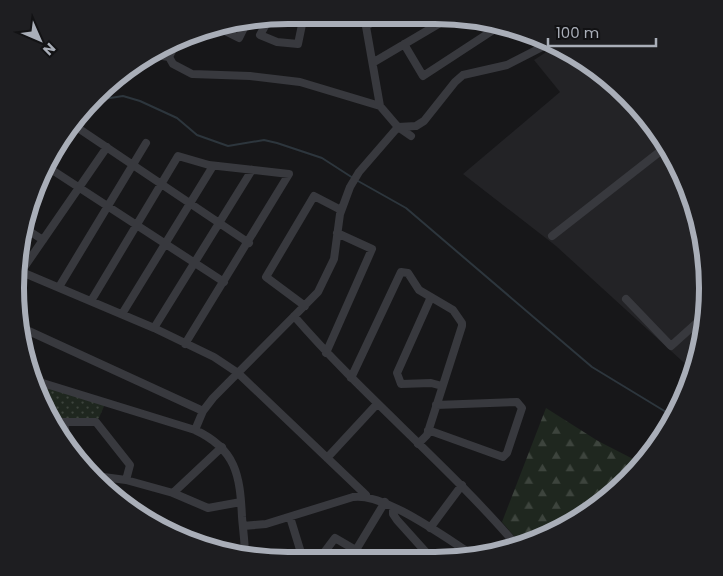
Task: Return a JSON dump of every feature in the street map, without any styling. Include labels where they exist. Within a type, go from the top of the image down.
[{"type":"street","points":[[266,25],[260,35],[277,42],[298,44],[302,24]]},
{"type":"street","points":[[369,24],[366,26],[374,62],[380,106]]},
{"type":"street","points":[[374,62],[438,24]]},
{"type":"street","points":[[225,32],[239,38],[244,28]]},
{"type":"street","points":[[404,44],[423,76],[493,30]]},
{"type":"street","points":[[195,430],[203,411],[238,372],[318,292],[327,277],[334,259],[341,210],[350,187],[359,172],[398,127],[416,126],[424,121],[455,82],[463,75],[507,65],[542,47]]},
{"type":"street","points":[[168,57],[171,51]]},
{"type":"street","points":[[162,56],[168,57],[173,64],[192,74],[250,76],[300,82],[380,106],[398,127],[411,136]]},
{"type":"street","points":[[77,128],[248,242]]},
{"type":"street","points":[[59,287],[146,143]]},
{"type":"street","points":[[25,265],[106,147]]},
{"type":"street","points":[[552,236],[661,150]]},
{"type":"street","points":[[91,301],[178,156],[213,166],[290,174],[185,344]]},
{"type":"street","points":[[122,314],[213,166]]},
{"type":"street","points":[[52,170],[224,282]]},
{"type":"street","points":[[154,328],[252,170]]},
{"type":"street","points":[[304,306],[266,277],[314,196],[341,210]]},
{"type":"street","points":[[30,232],[43,240]]},
{"type":"street","points":[[326,353],[372,249],[337,233]]},
{"type":"street","points":[[351,378],[397,276],[404,271],[408,273],[419,290],[453,310],[462,323],[426,436],[418,444]]},
{"type":"street","points":[[24,276],[59,287],[154,328],[238,372],[366,495],[404,512],[466,550]]},
{"type":"street","points":[[431,297],[397,374],[402,384],[431,383],[442,386]]},
{"type":"street","points":[[626,299],[671,346],[697,323]]},
{"type":"street","points":[[294,316],[326,353],[462,485],[512,540]]},
{"type":"street","points":[[27,330],[203,411]]},
{"type":"street","points":[[42,383],[209,436],[222,447],[237,471],[245,548]]},
{"type":"street","points":[[428,430],[502,457],[507,453],[522,408],[517,402],[436,405]]},
{"type":"street","points":[[328,458],[377,404]]},
{"type":"street","points":[[60,422],[96,422],[130,465],[126,480]]},
{"type":"street","points":[[64,422],[65,430]]},
{"type":"street","points":[[173,493],[222,447]]},
{"type":"street","points":[[103,477],[126,480],[173,493],[208,508],[241,502]]},
{"type":"street","points":[[430,528],[462,485]]},
{"type":"street","points":[[243,526],[266,524],[353,496],[366,495]]},
{"type":"street","points":[[356,550],[385,502]]},
{"type":"street","points":[[393,507],[393,514],[397,520],[427,552]]},
{"type":"street","points":[[290,517],[301,552]]},
{"type":"street","points":[[324,552],[335,538],[359,552]]},
{"type":"shaded area","points":[[550,50],[596,78],[622,101],[645,127],[672,171],[690,220],[699,271],[697,322],[687,366],[556,246],[463,174],[560,92],[534,60]]},
{"type":"green space","points":[[43,386],[105,404],[98,420],[58,418]]},
{"type":"green space","points":[[546,408],[598,441],[636,460],[596,498],[552,525],[517,539],[502,522]]},
{"type":"waterway","points":[[103,99],[123,96],[140,101],[177,118],[197,135],[228,146],[264,140],[277,143],[322,158],[353,178]]},
{"type":"waterway","points":[[358,181],[406,208],[592,367],[668,413]]}]
